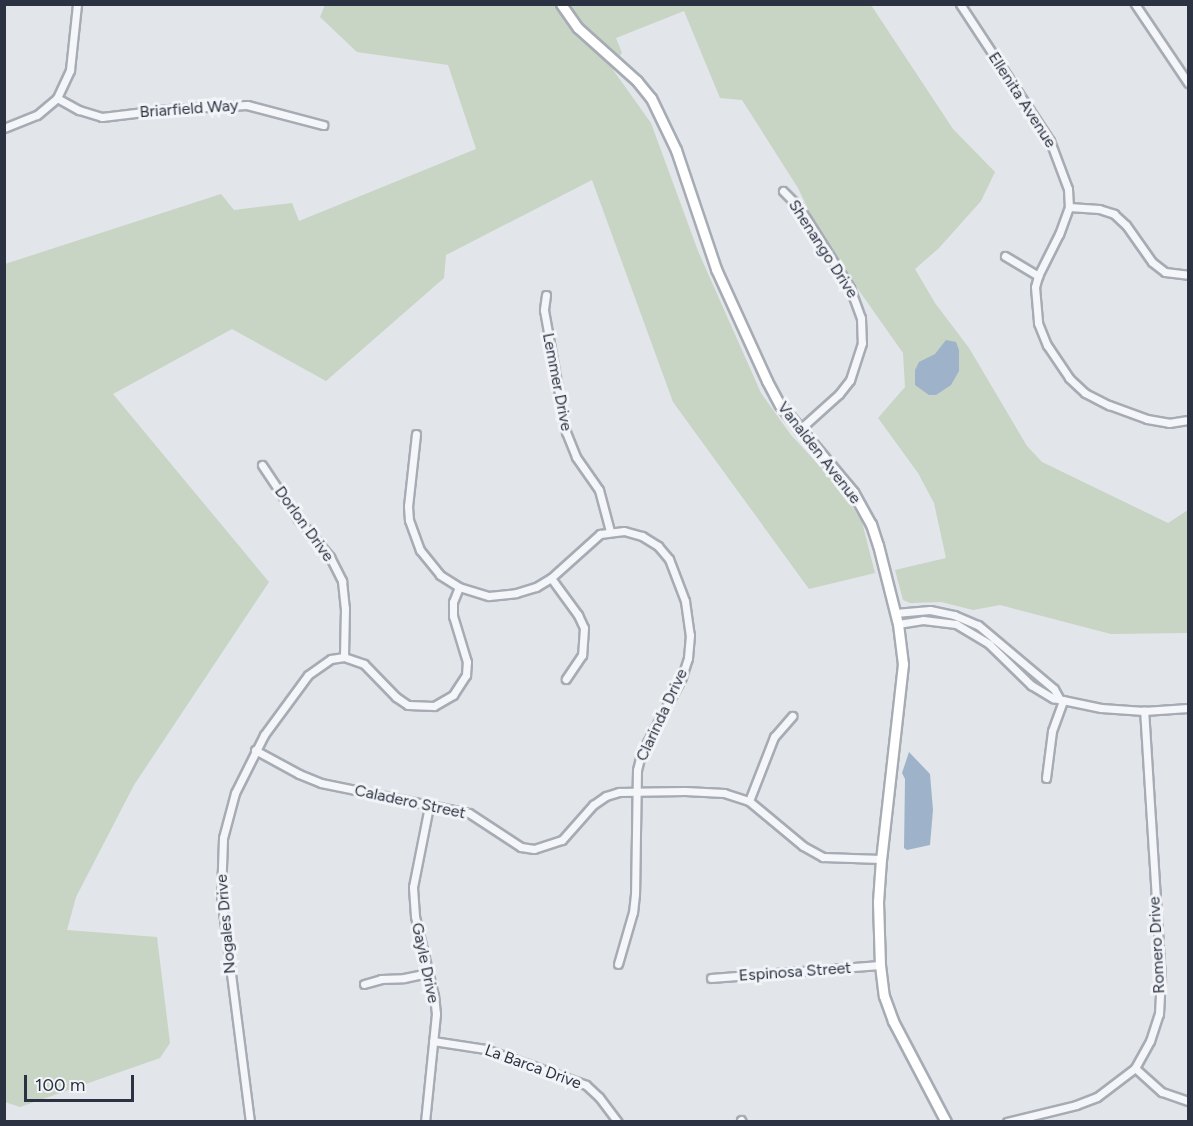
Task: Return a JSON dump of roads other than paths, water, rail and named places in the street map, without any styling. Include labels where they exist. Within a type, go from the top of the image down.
[{"type":"main road","name":"Vanalden Avenue","points":[[561,4],[578,28],[637,81],[665,124],[716,269],[776,397],[799,430],[853,492],[870,524],[898,624],[903,664],[881,860],[878,902],[880,965],[884,996],[893,1021],[946,1122]]},
{"type":"street","points":[[4,128],[37,115],[57,98],[70,70],[77,4]]},
{"type":"street","name":"Ellenita Avenue","points":[[960,4],[1050,141],[1068,189],[1069,207]]},
{"type":"street","points":[[1135,4],[1188,83]]},
{"type":"street","name":"Briarfield Way","points":[[57,98],[78,110],[102,117],[169,109],[247,105],[323,125]]},
{"type":"street","name":"Shenango Drive","points":[[783,191],[799,207],[850,288],[861,318],[862,344],[850,380],[840,394],[799,430]]},
{"type":"street","points":[[1188,274],[1165,272],[1152,262],[1126,225],[1114,214],[1099,209],[1069,207],[1035,287],[1038,323],[1044,338],[1070,378],[1085,393],[1147,418],[1169,423],[1188,420]]},
{"type":"street","points":[[1005,256],[1038,276]]},
{"type":"street","name":"Lemmer Drive","points":[[546,295],[544,310],[566,432],[576,457],[599,490],[610,531]]},
{"type":"street","points":[[416,434],[408,506],[409,520],[414,537],[427,561],[440,574],[459,587],[489,596],[516,593],[551,578],[590,541],[610,531]]},
{"type":"street","name":"Dorlon Drive","points":[[262,465],[298,519],[330,557],[342,581],[345,608],[344,657]]},
{"type":"street","name":"Clarinda Drive","points":[[610,531],[624,531],[642,536],[658,546],[669,559],[688,615],[688,658],[682,677],[641,754],[637,792],[634,903],[618,964]]},
{"type":"street","points":[[551,578],[578,615],[584,628],[582,655],[566,679]]},
{"type":"street","points":[[344,657],[364,664],[396,697],[408,705],[421,707],[444,701],[461,685],[466,675],[466,651],[453,616],[453,602],[459,587]]},
{"type":"street","points":[[895,613],[930,610],[954,615],[978,625],[1054,689],[1061,699]]},
{"type":"street","points":[[898,624],[923,620],[956,624],[989,644],[1031,685],[1053,698],[1101,708],[1144,711],[1188,708]]},
{"type":"street","name":"Nogales Drive","points":[[250,1122],[221,878],[224,838],[244,773],[255,750],[308,675],[331,659],[344,657]]},
{"type":"street","points":[[1046,778],[1052,731],[1061,699]]},
{"type":"street","name":"Romero Drive","points":[[1006,1122],[1077,1105],[1097,1097],[1135,1068],[1150,1041],[1159,1014],[1161,979],[1144,711]]},
{"type":"street","points":[[749,801],[774,737],[792,716]]},
{"type":"street","name":"Caladero Street","points":[[255,750],[321,783],[469,813],[481,819],[510,842],[534,849],[562,840],[592,805],[606,796],[619,792],[724,793],[749,801],[813,853],[833,858],[881,860]]},
{"type":"street","name":"Gayle Drive","points":[[425,1122],[436,1014],[415,916],[413,887],[429,806]]},
{"type":"street","name":"Espinosa Street","points":[[711,978],[880,965]]},
{"type":"street","points":[[364,984],[381,979],[404,978],[429,973]]},
{"type":"street","name":"La Barca Drive","points":[[433,1041],[485,1049],[586,1085],[599,1097],[618,1122]]},
{"type":"street","points":[[1135,1068],[1162,1092],[1188,1101]]},
{"type":"water","points":[[946,340],[956,342],[959,350],[959,371],[951,385],[936,395],[929,395],[915,385],[915,370],[919,362],[935,354]]},
{"type":"water","points":[[909,752],[930,774],[933,810],[930,845],[907,850],[904,848],[905,779],[902,773]]}]
